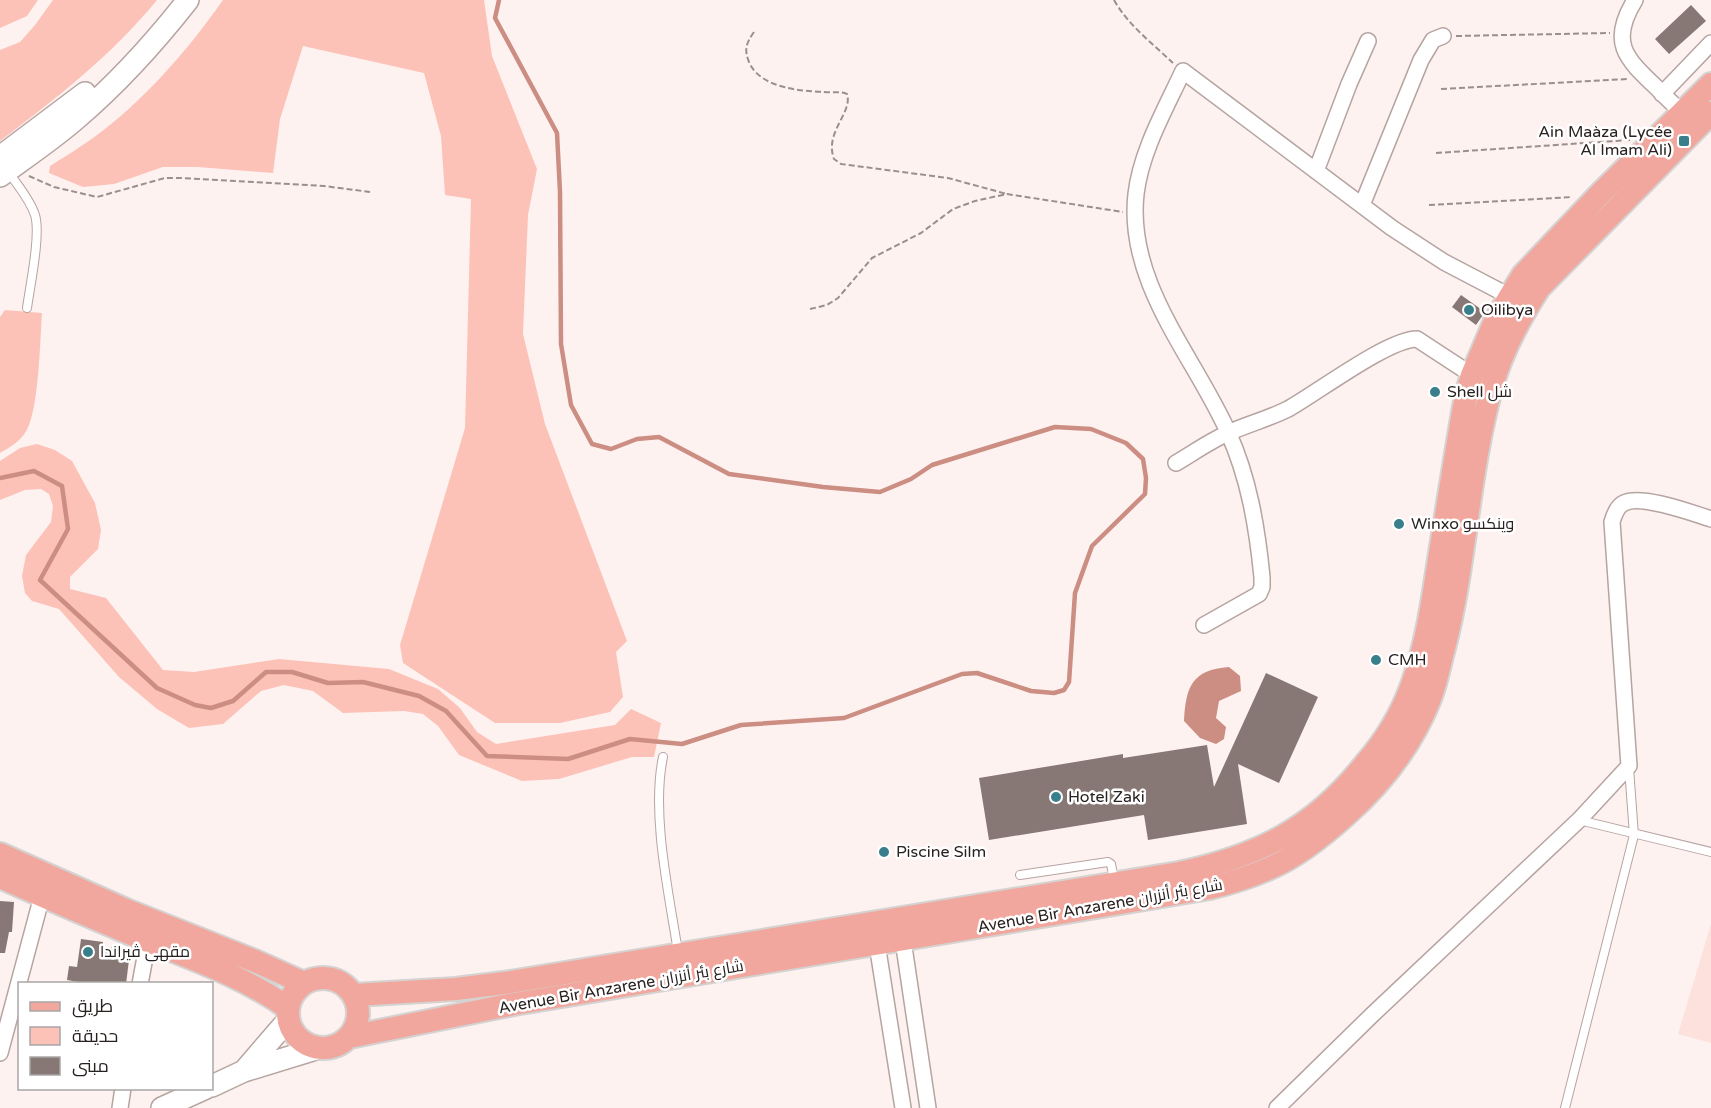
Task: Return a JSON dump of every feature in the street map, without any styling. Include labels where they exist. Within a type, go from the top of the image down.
[{"type":"main road","points":[[5,167],[81,97],[140,38],[170,0]]},
{"type":"main road","points":[[5,167],[77,118],[156,39],[188,0]]},
{"type":"main road","name":"Avenue Bir Anzarene شارع بئر أنزران","points":[[901,930],[1115,884],[1210,867],[1260,849],[1312,819],[1337,798],[1375,753],[1392,728],[1411,688],[1430,621],[1462,421],[1472,375],[1495,321],[1523,275],[1599,195],[1711,84]]},
{"type":"main road","name":"Avenue Bir Anzarene شارع بئر أنزران","points":[[349,1037],[876,934],[1210,888],[1270,868],[1289,858],[1333,827],[1385,777],[1430,699],[1449,628],[1483,425],[1492,385],[1520,317],[1539,288],[1709,117]]},
{"type":"main road","points":[[0,854],[126,910],[304,983]]},
{"type":"main road","points":[[0,877],[212,967],[267,993],[288,1014],[299,1039],[319,1048]]},
{"type":"main road","name":"Avenue Bir Anzarene شارع بئر أنزران","points":[[354,994],[456,990],[678,954],[876,934]]},
{"type":"main road","points":[[213,1086],[244,1071],[319,1048],[335,1046],[349,1037],[358,1021],[354,994],[348,987],[331,978],[322,977],[304,983],[293,994],[288,1014],[244,1071]]},
{"type":"main road","points":[[162,1108],[204,1090]]},
{"type":"street","points":[[1635,0],[1624,18],[1622,33],[1625,52],[1646,78],[1683,112],[1709,117]]},
{"type":"street","points":[[1362,205],[1421,60],[1433,40],[1443,36]]},
{"type":"street","points":[[1316,171],[1368,41]]},
{"type":"street","points":[[1662,93],[1711,43]]},
{"type":"street","points":[[1204,625],[1259,594],[1262,577],[1254,511],[1241,466],[1228,433],[1163,313],[1145,269],[1139,247],[1136,194],[1147,152],[1183,71],[1392,228],[1444,262],[1509,296]]},
{"type":"street","points":[[1176,463],[1228,433],[1268,418],[1398,343],[1417,339],[1472,375]]},
{"type":"street","points":[[1277,1108],[1580,820],[1629,766],[1612,522],[1616,510],[1624,502],[1637,500],[1659,503],[1711,519]]},
{"type":"street","points":[[0,1053],[4,1020],[42,896]]},
{"type":"street","points":[[901,930],[928,1108]]},
{"type":"street","points":[[876,934],[903,1108]]},
{"type":"street","points":[[140,982],[148,941]]},
{"type":"street","points":[[120,1108],[123,1090]]},
{"type":"lane","points":[[5,167],[33,209],[36,218],[27,308]]},
{"type":"lane","points":[[663,757],[659,777],[659,811],[678,954]]},
{"type":"lane","points":[[1565,1108],[1634,834],[1629,766]]},
{"type":"lane","points":[[1580,820],[1711,852]]},
{"type":"lane","points":[[1020,875],[1109,862],[1115,884]]},
{"type":"path","points":[[1114,0],[1118,8],[1143,35],[1183,71]]},
{"type":"path","points":[[753,32],[746,43],[746,51],[756,73],[792,89],[847,94],[849,101],[832,138],[831,146],[834,159],[841,164],[948,178],[1007,194],[1136,214]]},
{"type":"path","points":[[1443,36],[1622,33]]},
{"type":"path","points":[[1441,89],[1646,78]]},
{"type":"path","points":[[1436,153],[1656,138]]},
{"type":"path","points":[[5,167],[54,188],[97,196],[165,178],[181,177],[324,186],[370,192]]},
{"type":"path","points":[[810,309],[832,303],[872,258],[921,233],[953,209],[981,199],[1007,194]]},
{"type":"path","points":[[1429,206],[1599,195]]},
{"type":"shaded area","points":[[1229,667],[1240,676],[1241,691],[1219,701],[1216,718],[1226,727],[1224,739],[1216,744],[1200,738],[1184,721],[1187,698],[1189,689],[1199,676]]},
{"type":"shaded area","points":[[1711,924],[1711,1043],[1678,1034]]},
{"type":"green space","points":[[0,0],[38,0],[27,16],[0,28]]},
{"type":"green space","points":[[53,0],[157,0],[103,57],[63,92],[0,141],[0,50],[20,42]]},
{"type":"green space","points":[[223,0],[484,0],[492,56],[537,169],[528,215],[523,334],[545,424],[627,641],[616,652],[623,697],[610,712],[560,723],[495,723],[403,663],[400,645],[465,428],[471,199],[445,195],[441,136],[424,73],[303,46],[280,119],[273,173],[198,167],[163,167],[114,184],[83,187],[49,173],[50,166],[112,124],[147,92],[195,38]]},
{"type":"green space","points":[[5,310],[42,313],[38,376],[30,423],[20,439],[0,453],[0,317]]},
{"type":"green space","points":[[37,444],[55,450],[72,461],[95,503],[101,530],[98,549],[70,577],[70,589],[106,598],[163,670],[194,672],[279,659],[389,669],[438,689],[460,708],[477,732],[496,744],[615,725],[631,709],[661,723],[654,757],[632,757],[559,779],[522,781],[459,755],[438,726],[423,714],[404,711],[343,713],[313,691],[284,685],[261,691],[223,724],[189,728],[157,709],[119,677],[59,609],[32,601],[25,593],[22,576],[26,555],[51,522],[53,506],[49,494],[41,489],[25,490],[0,500],[0,461],[20,448]]},
{"type":"building","points":[[1691,5],[1706,21],[1669,54],[1655,39]]},
{"type":"building","name":"Oilibya","points":[[1461,295],[1485,312],[1476,325],[1452,307]]},
{"type":"building","points":[[1266,673],[1318,697],[1279,783],[1238,764],[1247,824],[1148,840],[1144,815],[989,840],[979,778],[1123,754],[1123,758],[1207,745],[1214,787]]},
{"type":"building","points":[[0,901],[14,902],[12,932],[9,932],[5,953],[0,953]]},
{"type":"building","points":[[81,939],[103,942],[103,947],[115,948],[113,958],[129,960],[126,982],[67,980],[69,966],[77,967]]},
{"type":"waterway","points":[[0,478],[34,471],[62,486],[68,529],[40,580],[157,688],[195,705],[211,708],[233,701],[266,672],[292,672],[328,683],[363,682],[419,696],[446,711],[487,756],[568,759],[630,739],[682,744],[741,725],[844,718],[962,674],[977,673],[1031,691],[1054,693],[1064,690],[1069,682],[1075,593],[1092,546],[1145,494],[1146,478],[1143,459],[1126,443],[1091,429],[1055,427],[932,465],[911,479],[880,492],[729,474],[659,437],[637,439],[611,449],[592,444],[571,405],[561,344],[560,192],[557,133],[495,18],[499,0]]},
{"type":"place","name":"Ain Maàza (Lycée Al Imam Ali)","points":[[1684,141]]},
{"type":"place","name":"Oilibya","points":[[1469,310]]},
{"type":"place","name":"Shell شل","points":[[1435,392]]},
{"type":"place","name":"Winxo وينكسو","points":[[1399,524]]},
{"type":"place","name":"CMH","points":[[1376,660]]},
{"type":"place","name":"Hotel Zaki","points":[[1056,797]]},
{"type":"place","name":"Piscine Silm","points":[[884,852]]},
{"type":"place","name":"مقهى ڤيراندا","points":[[88,952]]}]
